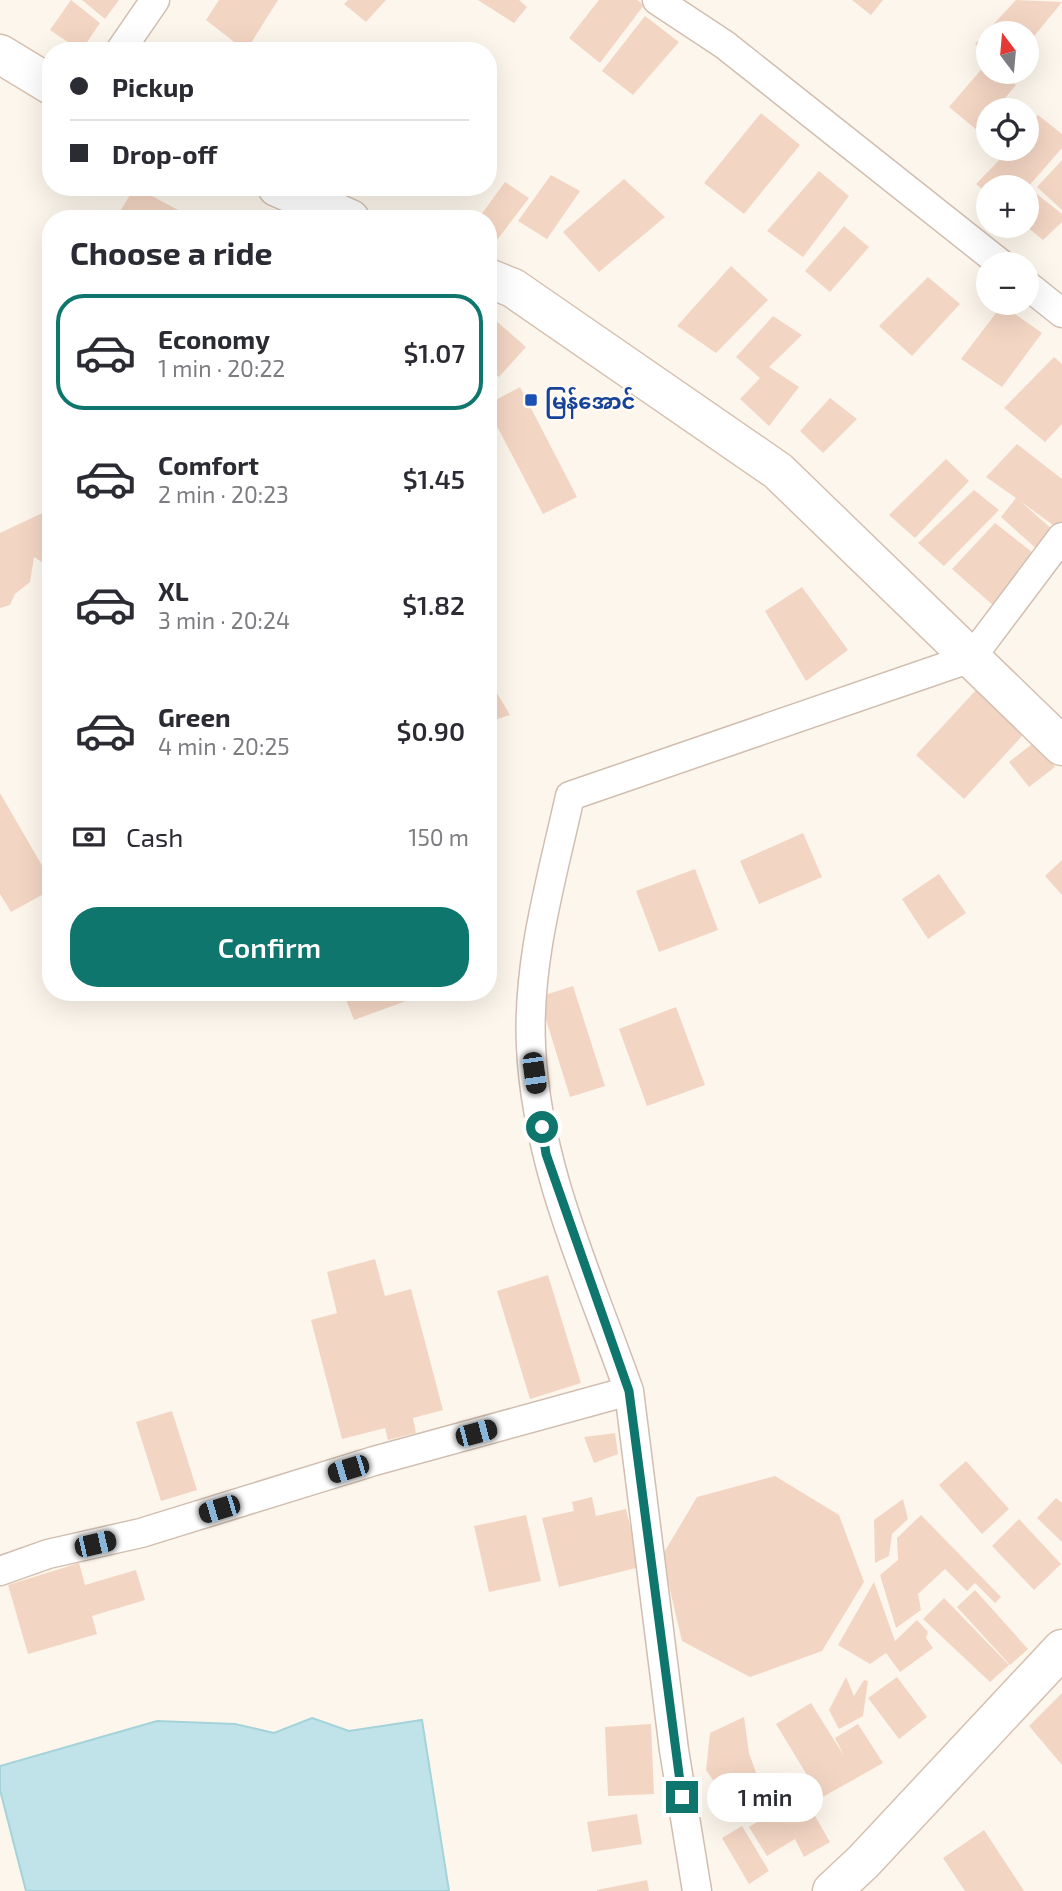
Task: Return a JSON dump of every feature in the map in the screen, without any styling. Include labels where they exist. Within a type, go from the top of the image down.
[{"type":"main road","points":[[0,54],[42,80]]},
{"type":"main road","points":[[297,196],[329,210]]},
{"type":"main road","points":[[497,282],[513,288],[778,471],[1062,746]]},
{"type":"main road","points":[[832,1891],[863,1862],[1062,1649]]},
{"type":"street","points":[[126,42],[155,0]]},
{"type":"street","points":[[657,0],[725,45],[986,252]]},
{"type":"street","points":[[1039,295],[1062,313]]},
{"type":"street","points":[[697,1891],[674,1750],[629,1391],[546,1154],[531,1046],[536,948],[570,796],[971,658],[1062,537]]},
{"type":"street","points":[[0,1571],[48,1554],[141,1533],[374,1461],[629,1391]]},
{"type":"water","points":[[312,1718],[349,1731],[422,1720],[449,1891],[26,1891],[0,1790],[0,1766],[157,1721],[235,1724],[274,1733]]},
{"type":"building","points":[[71,0],[100,23],[87,42],[68,42],[50,30]]},
{"type":"building","points":[[82,0],[119,0],[105,19]]},
{"type":"building","points":[[219,0],[278,0],[252,42],[234,42],[206,20]]},
{"type":"building","points":[[348,0],[386,0],[366,22],[344,4]]},
{"type":"building","points":[[478,0],[519,0],[527,7],[514,23]]},
{"type":"building","points":[[599,0],[637,0],[644,5],[600,63],[569,38]]},
{"type":"building","points":[[852,0],[883,0],[871,15]]},
{"type":"building","points":[[1016,0],[1062,2],[1040,29],[1040,21],[996,21]]},
{"type":"building","points":[[645,16],[679,42],[633,95],[602,71]]},
{"type":"building","points":[[976,76],[976,84],[1016,85],[1005,98],[976,98],[976,129],[949,107]]},
{"type":"building","points":[[761,113],[800,145],[744,214],[704,183]]},
{"type":"building","points":[[1039,116],[1062,134],[1062,148],[1038,175],[985,175],[998,161],[1039,161]]},
{"type":"building","points":[[1062,160],[1062,210],[1039,189],[1039,185]]},
{"type":"building","points":[[819,171],[849,196],[803,257],[767,231]]},
{"type":"building","points":[[551,175],[580,191],[547,239],[518,221]]},
{"type":"building","points":[[624,179],[665,217],[599,272],[563,232]]},
{"type":"building","points":[[505,182],[529,198],[497,240],[497,210],[485,210]]},
{"type":"building","points":[[129,196],[152,196],[178,210],[121,210]]},
{"type":"building","points":[[1039,196],[1062,214],[1062,222],[1043,240],[1039,237]]},
{"type":"building","points":[[844,226],[869,247],[830,292],[805,271]]},
{"type":"building","points":[[731,266],[768,300],[716,353],[677,326]]},
{"type":"building","points":[[928,277],[960,304],[912,356],[879,326]]},
{"type":"building","points":[[994,315],[1016,315],[1042,333],[1002,387],[961,359]]},
{"type":"building","points":[[773,316],[802,335],[769,367],[799,387],[769,426],[740,399],[760,378],[736,357]]},
{"type":"building","points":[[497,322],[526,347],[499,377],[497,375]]},
{"type":"building","points":[[1054,357],[1062,364],[1062,424],[1045,442],[1004,408]]},
{"type":"building","points":[[520,387],[577,497],[543,514],[497,426],[497,399]]},
{"type":"building","points":[[830,398],[857,419],[823,453],[800,431]]},
{"type":"building","points":[[1017,444],[1062,479],[1062,521],[1057,528],[1020,501],[1053,530],[1039,551],[1001,517],[1016,498],[986,477]]},
{"type":"building","points":[[946,459],[969,481],[915,538],[889,515]]},
{"type":"building","points":[[974,490],[999,510],[944,566],[918,543]]},
{"type":"building","points":[[42,513],[42,562],[34,557],[30,582],[15,594],[10,605],[0,608],[0,533]]},
{"type":"building","points":[[995,523],[1037,556],[995,607],[952,569]]},
{"type":"building","points":[[802,587],[848,650],[806,681],[765,611]]},
{"type":"building","points":[[976,690],[1024,734],[964,799],[916,755]]},
{"type":"building","points":[[497,693],[510,715],[497,719]]},
{"type":"building","points":[[1036,741],[1055,767],[1029,787],[1009,762]]},
{"type":"building","points":[[0,793],[42,865],[42,895],[11,912],[0,894]]},
{"type":"building","points":[[803,833],[822,877],[759,904],[740,861]]},
{"type":"building","points":[[1062,860],[1062,895],[1045,876]]},
{"type":"building","points":[[695,869],[718,930],[659,952],[636,891]]},
{"type":"building","points":[[939,874],[966,913],[928,939],[902,899]]},
{"type":"building","points":[[573,986],[605,1086],[570,1097],[539,997]]},
{"type":"building","points":[[347,1001],[406,1001],[354,1020]]},
{"type":"building","points":[[676,1007],[705,1085],[647,1106],[619,1029]]},
{"type":"building","points":[[375,1259],[385,1296],[411,1289],[443,1410],[413,1418],[416,1433],[388,1440],[385,1428],[342,1439],[311,1320],[337,1313],[327,1272]]},
{"type":"building","points":[[548,1275],[581,1383],[530,1399],[497,1291]]},
{"type":"building","points":[[172,1411],[197,1490],[161,1501],[136,1422]]},
{"type":"building","points":[[615,1433],[618,1454],[594,1463],[584,1437]]},
{"type":"building","points":[[966,1461],[1009,1509],[982,1534],[939,1485]]},
{"type":"building","points":[[775,1476],[839,1515],[864,1582],[822,1651],[750,1677],[682,1641],[662,1556],[697,1497]]},
{"type":"building","points":[[592,1497],[596,1516],[626,1509],[640,1567],[559,1587],[542,1518],[574,1511],[572,1502]]},
{"type":"building","points":[[1056,1498],[1062,1503],[1062,1542],[1037,1518]]},
{"type":"building","points":[[903,1499],[908,1519],[892,1534],[889,1556],[875,1563],[874,1520]]},
{"type":"building","points":[[526,1515],[541,1581],[489,1592],[474,1526]]},
{"type":"building","points":[[921,1515],[1001,1597],[995,1603],[975,1583],[967,1591],[945,1569],[918,1594],[921,1610],[896,1628],[880,1575],[898,1560],[897,1538]]},
{"type":"building","points":[[1019,1519],[1061,1564],[1034,1590],[992,1546]]},
{"type":"building","points":[[79,1563],[85,1585],[136,1570],[145,1600],[92,1616],[97,1634],[28,1654],[8,1585]]},
{"type":"building","points":[[874,1582],[895,1641],[917,1620],[928,1632],[926,1638],[933,1648],[900,1672],[886,1653],[870,1664],[838,1645]]},
{"type":"building","points":[[975,1590],[1028,1649],[1010,1665],[957,1607]]},
{"type":"building","points":[[944,1598],[1009,1665],[990,1682],[923,1619]]},
{"type":"building","points":[[846,1677],[854,1696],[864,1680],[868,1681],[863,1716],[839,1729],[829,1710]]},
{"type":"building","points":[[897,1677],[927,1717],[899,1739],[868,1698]]},
{"type":"building","points":[[1062,1693],[1062,1765],[1029,1726]]},
{"type":"building","points":[[811,1703],[844,1756],[835,1738],[858,1724],[883,1763],[821,1798],[776,1724]]},
{"type":"building","points":[[744,1717],[749,1753],[760,1784],[725,1797],[706,1770],[710,1733]]},
{"type":"building","points":[[651,1724],[654,1794],[608,1796],[605,1727]]},
{"type":"building","points":[[796,1783],[830,1842],[804,1857],[795,1839],[767,1856],[749,1827],[777,1810],[770,1797]]},
{"type":"building","points":[[637,1814],[642,1844],[592,1852],[587,1822]]},
{"type":"building","points":[[742,1826],[769,1871],[749,1884],[722,1838]]},
{"type":"building","points":[[984,1830],[1024,1891],[965,1891],[943,1858]]},
{"type":"building","points":[[647,1880],[649,1891],[597,1891],[597,1890]]},
{"type":"place","name":"မြန်အောင်","points":[[531,400]]},
{"type":"route","points":[[542,1127],[546,1154],[629,1391],[682,1797]]}]
